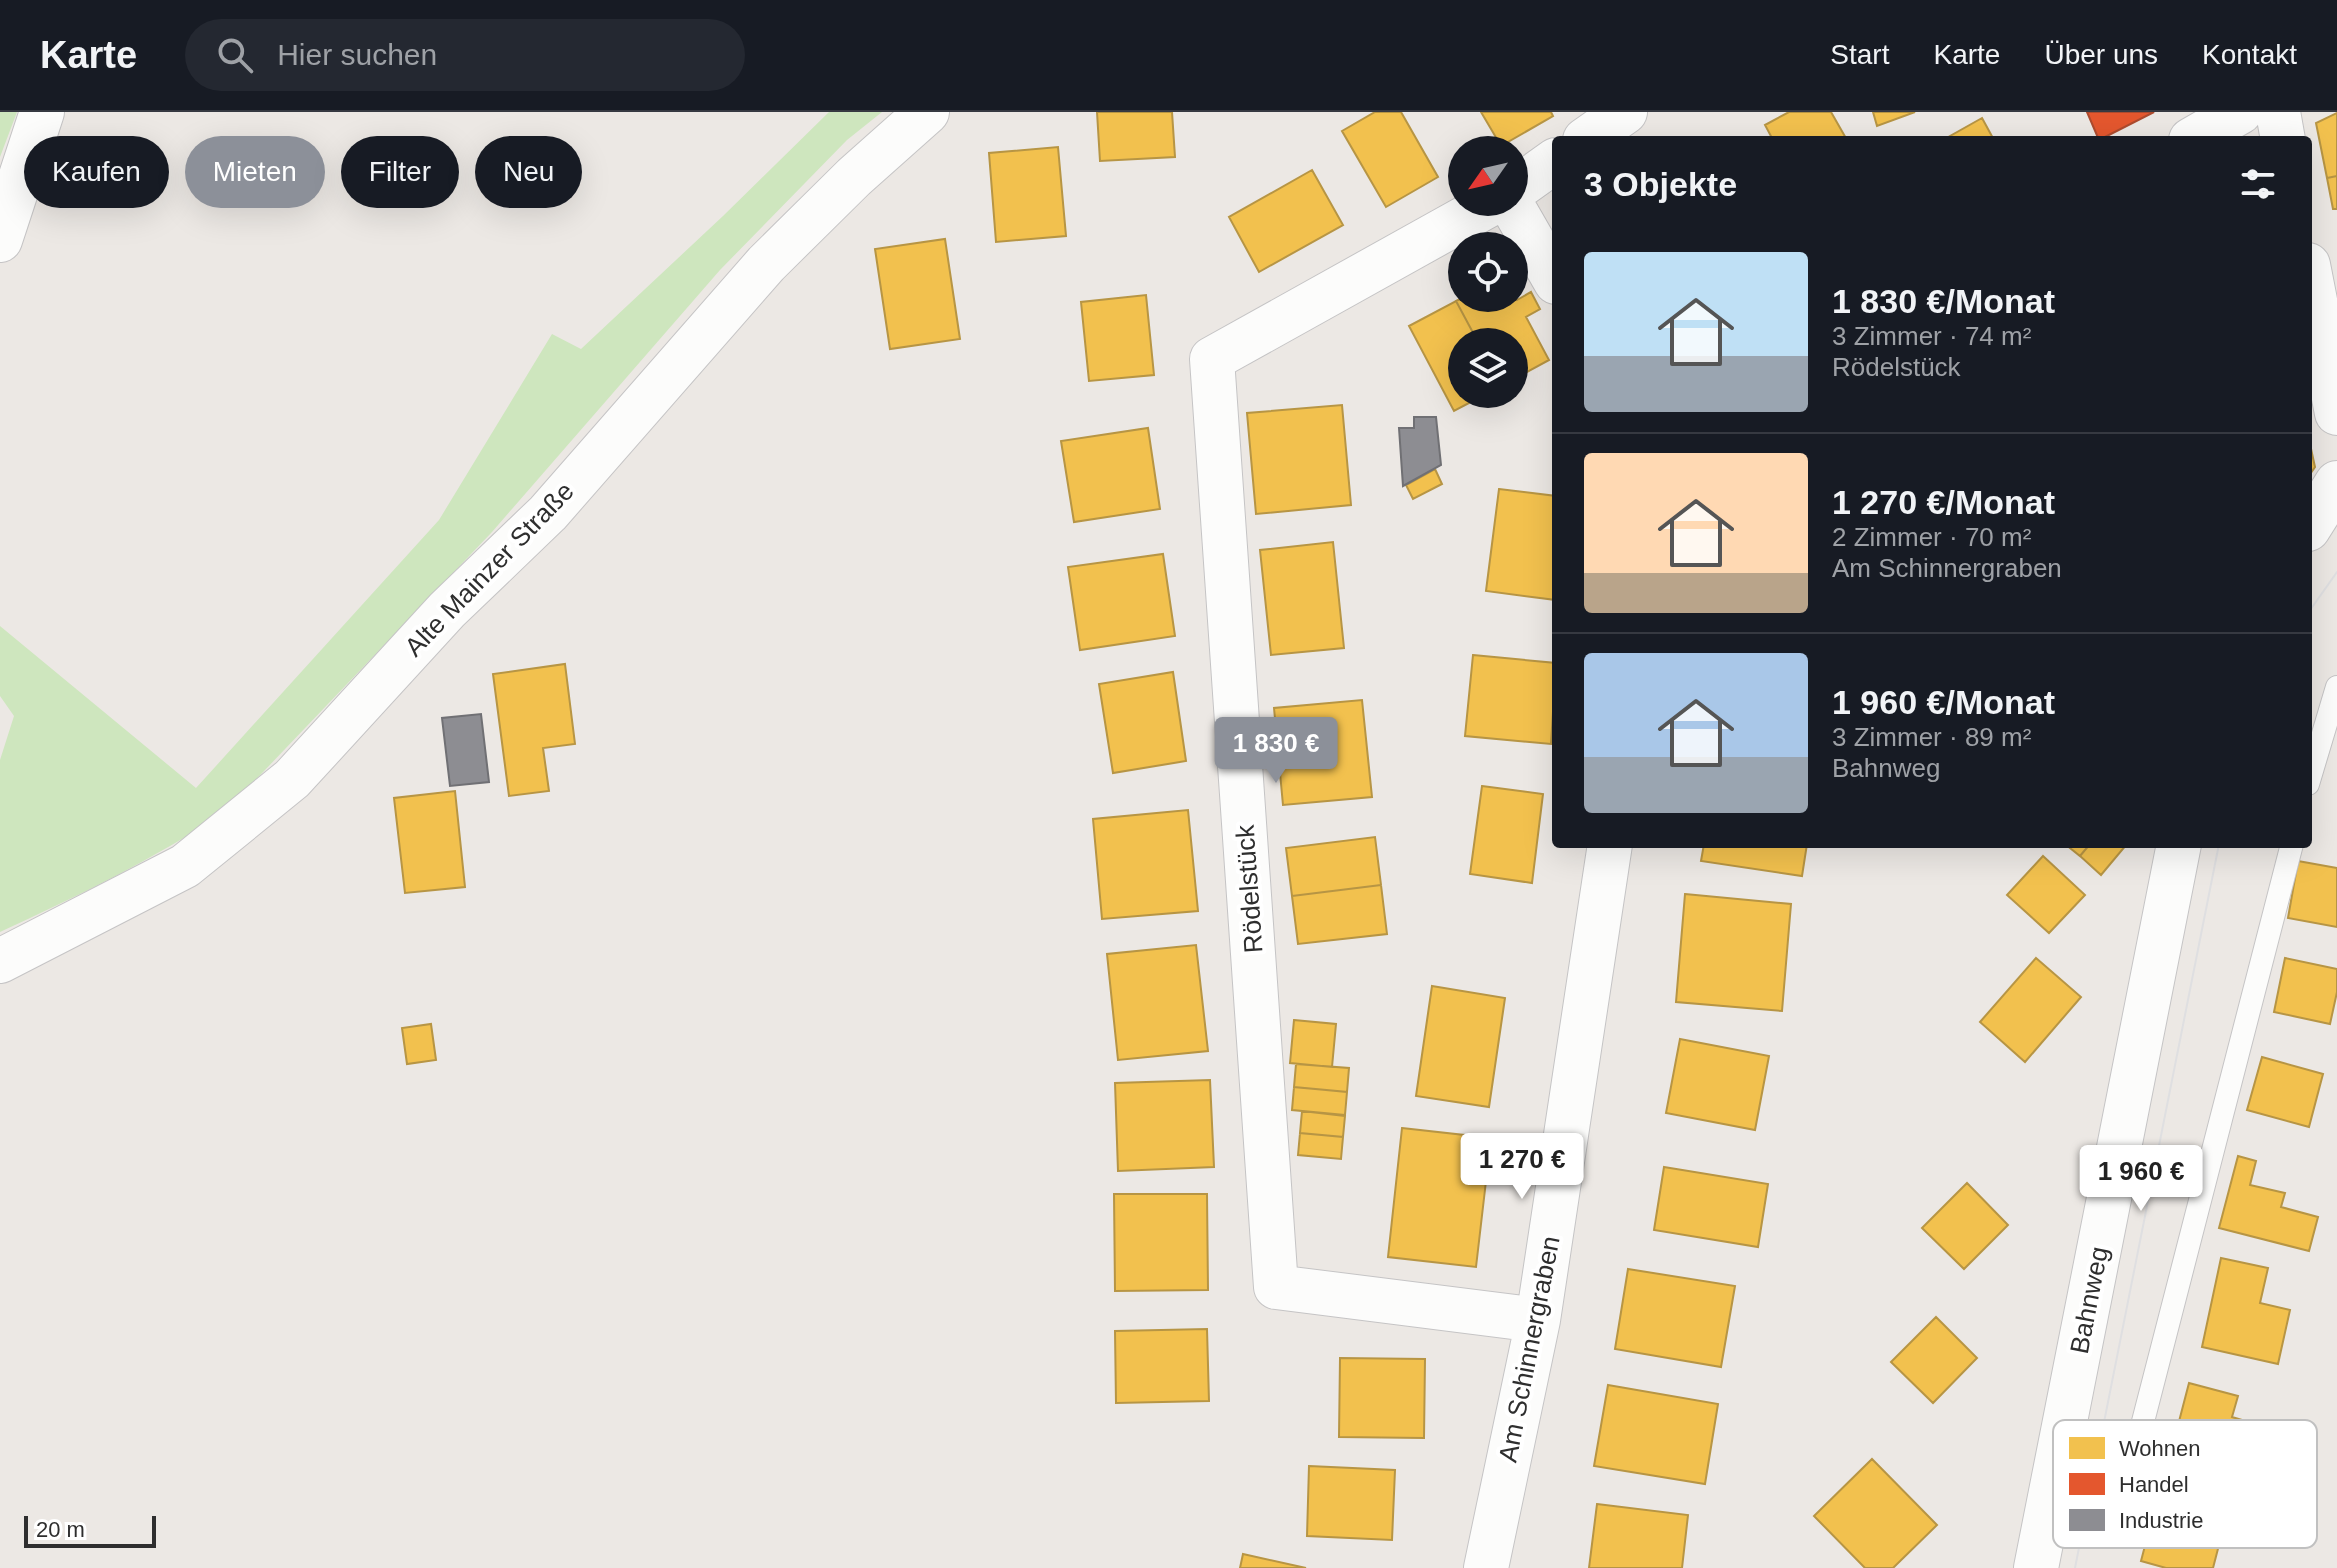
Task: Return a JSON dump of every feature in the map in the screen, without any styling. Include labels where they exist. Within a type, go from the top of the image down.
[{"type":"street","points":[[0,240],[42,112]]},
{"type":"street","name":"Alte Mainzer Straße","points":[[0,961],[185,866],[292,779],[447,610],[548,513],[766,264],[854,177],[927,112]]},
{"type":"street","points":[[1591,136],[1625,112]]},
{"type":"street","points":[[2198,136],[2240,112]]},
{"type":"street","points":[[2278,112],[2282,136]]},
{"type":"street","points":[[1528,180],[1552,163]]},
{"type":"street","name":"Rödelstück","points":[[1469,216],[1212,359],[1276,1287],[1538,1320]]},
{"type":"street","points":[[1518,216],[1552,275]]},
{"type":"street","points":[[2312,285],[2337,413]]},
{"type":"street","points":[[2312,523],[2337,483]]},
{"type":"street","name":"Am Schinnergraben","points":[[1486,1568],[1538,1320],[1609,848]]},
{"type":"street","name":"Bahnweg","points":[[2065,1420],[2178,848]]},
{"type":"street","name":"Bahnweg","points":[[2036,1568],[2053,1482]]},
{"type":"lane","points":[[2312,771],[2337,687]]},
{"type":"lane","points":[[2143,1420],[2291,848]]},
{"type":"green space","points":[[0,112],[17,112],[0,157]]},
{"type":"green space","points":[[829,112],[882,112],[847,140],[720,270],[492,532],[224,813],[114,877],[0,932],[0,760],[14,716],[0,696],[0,626],[196,788],[439,520],[552,334],[581,349]]},
{"type":"building: Wohnen","points":[[1097,112],[1172,112],[1175,157],[1100,161]]},
{"type":"building: Wohnen","points":[[1375,112],[1401,112],[1438,177],[1386,207],[1342,131]]},
{"type":"building: Wohnen","points":[[1481,112],[1551,112],[1553,116],[1518,136],[1495,136]]},
{"type":"building: Wohnen","points":[[1789,112],[1831,112],[1845,136],[1771,136],[1765,125]]},
{"type":"building: Wohnen","points":[[1873,112],[1915,112],[1877,126]]},
{"type":"building: Wohnen","points":[[2337,113],[2337,176],[2327,178],[2316,123]]},
{"type":"building: Wohnen","points":[[1982,118],[1992,136],[1950,136]]},
{"type":"building: Wohnen","points":[[1058,147],[1066,236],[996,242],[989,153]]},
{"type":"building: Wohnen","points":[[1312,170],[1343,225],[1259,272],[1229,217]]},
{"type":"building: Wohnen","points":[[2337,176],[2337,209],[2333,209],[2327,178]]},
{"type":"building: Wohnen","points":[[945,239],[960,339],[890,349],[875,249]]},
{"type":"building: Wohnen","points":[[1531,292],[1540,309],[1526,317],[1549,360],[1528,371],[1528,328],[1470,328],[1462,312],[1528,312],[1528,294]]},
{"type":"building: Wohnen","points":[[1146,295],[1154,375],[1089,381],[1081,302]]},
{"type":"building: Wohnen","points":[[1448,305],[1448,312],[1462,312],[1470,328],[1448,328],[1448,400],[1409,326]]},
{"type":"building: Wohnen","points":[[1342,405],[1351,505],[1256,514],[1247,413]]},
{"type":"building: Wohnen","points":[[1148,428],[1160,509],[1074,522],[1061,441]]},
{"type":"building: Wohnen","points":[[1435,469],[1442,484],[1413,499],[1406,485]]},
{"type":"building: Wohnen","points":[[1499,489],[1552,496],[1552,599],[1486,591]]},
{"type":"building: Wohnen","points":[[1333,542],[1344,648],[1271,655],[1260,550]]},
{"type":"building: Wohnen","points":[[1163,554],[1175,636],[1080,650],[1068,567]]},
{"type":"building: Wohnen","points":[[1473,655],[1552,663],[1551,744],[1465,736]]},
{"type":"building: Wohnen","points":[[565,664],[575,744],[543,748],[549,791],[509,796],[493,674]]},
{"type":"building: Wohnen","points":[[1173,672],[1186,761],[1113,773],[1099,684]]},
{"type":"building: Wohnen","points":[[1362,700],[1372,797],[1283,805],[1274,708]]},
{"type":"building: Wohnen","points":[[1482,786],[1543,794],[1532,883],[1470,874]]},
{"type":"building: Wohnen","points":[[455,791],[465,887],[405,893],[394,798]]},
{"type":"building: Wohnen","points":[[1188,810],[1198,911],[1102,919],[1093,819]]},
{"type":"building: Wohnen","points":[[1375,837],[1381,885],[1292,896],[1286,848]]},
{"type":"building: Wohnen","points":[[1703,848],[1806,848],[1802,876],[1701,861]]},
{"type":"building: Wohnen","points":[[2070,848],[2087,848],[2080,856]]},
{"type":"building: Wohnen","points":[[2087,848],[2124,848],[2101,875],[2080,856]]},
{"type":"building: Wohnen","points":[[2043,856],[2085,895],[2049,933],[2007,895]]},
{"type":"building: Wohnen","points":[[2298,861],[2337,868],[2337,927],[2288,918]]},
{"type":"building: Wohnen","points":[[1381,885],[1387,934],[1298,944],[1292,896]]},
{"type":"building: Wohnen","points":[[1685,894],[1791,904],[1782,1011],[1676,1002]]},
{"type":"building: Wohnen","points":[[1196,945],[1208,1051],[1118,1060],[1107,954]]},
{"type":"building: Wohnen","points":[[2036,958],[2081,997],[2025,1062],[1980,1022]]},
{"type":"building: Wohnen","points":[[2285,958],[2337,969],[2337,992],[2330,1024],[2274,1012]]},
{"type":"building: Wohnen","points":[[1432,986],[1505,998],[1489,1107],[1416,1096]]},
{"type":"building: Wohnen","points":[[1294,1020],[1336,1024],[1332,1067],[1290,1063]]},
{"type":"building: Wohnen","points":[[431,1024],[436,1060],[407,1064],[402,1028]]},
{"type":"building: Wohnen","points":[[1680,1039],[1769,1056],[1755,1130],[1666,1113]]},
{"type":"building: Wohnen","points":[[2262,1057],[2323,1074],[2309,1127],[2247,1110]]},
{"type":"building: Wohnen","points":[[1296,1064],[1349,1068],[1347,1092],[1294,1087]]},
{"type":"building: Wohnen","points":[[1210,1080],[1214,1167],[1118,1171],[1115,1083]]},
{"type":"building: Wohnen","points":[[1294,1087],[1347,1092],[1345,1115],[1292,1110]]},
{"type":"building: Wohnen","points":[[1302,1111],[1345,1116],[1343,1137],[1300,1133]]},
{"type":"building: Wohnen","points":[[1402,1128],[1491,1138],[1476,1267],[1388,1257]]},
{"type":"building: Wohnen","points":[[1300,1133],[1343,1137],[1341,1159],[1298,1155]]},
{"type":"building: Wohnen","points":[[2238,1156],[2256,1161],[2250,1185],[2285,1193],[2281,1207],[2318,1217],[2309,1251],[2219,1228]]},
{"type":"building: Wohnen","points":[[1664,1167],[1768,1184],[1758,1247],[1654,1230]]},
{"type":"building: Wohnen","points":[[1967,1183],[2008,1225],[1964,1269],[1922,1228]]},
{"type":"building: Wohnen","points":[[1114,1194],[1207,1194],[1208,1290],[1115,1291]]},
{"type":"building: Wohnen","points":[[2221,1258],[2268,1268],[2260,1303],[2290,1310],[2278,1364],[2202,1347]]},
{"type":"building: Wohnen","points":[[1628,1269],[1735,1286],[1721,1367],[1615,1349]]},
{"type":"building: Wohnen","points":[[1936,1317],[1977,1358],[1933,1403],[1891,1362]]},
{"type":"building: Wohnen","points":[[1207,1329],[1209,1401],[1116,1403],[1115,1331]]},
{"type":"building: Wohnen","points":[[1340,1358],[1425,1359],[1424,1438],[1339,1437]]},
{"type":"building: Wohnen","points":[[2189,1383],[2238,1396],[2232,1417],[2242,1420],[2179,1420]]},
{"type":"building: Wohnen","points":[[1608,1385],[1718,1404],[1705,1484],[1594,1466]]},
{"type":"building: Wohnen","points":[[1872,1459],[1937,1525],[1893,1568],[1865,1568],[1814,1516]]},
{"type":"building: Wohnen","points":[[1309,1466],[1395,1470],[1392,1540],[1307,1536]]},
{"type":"building: Wohnen","points":[[1597,1504],[1688,1515],[1682,1568],[1589,1568]]},
{"type":"building: Wohnen","points":[[2144,1548],[2218,1548],[2213,1568],[2166,1568],[2141,1561]]},
{"type":"building: Wohnen","points":[[1243,1554],[1306,1568],[1240,1568]]},
{"type":"building: Handel","points":[[2087,112],[2154,112],[2107,136],[2097,136]]},
{"type":"building: Industrie","points":[[1414,417],[1436,417],[1441,465],[1403,486],[1399,428],[1414,428]]},
{"type":"building: Industrie","points":[[481,714],[489,782],[450,786],[442,718]]},
{"type":"tram line","points":[[2312,607],[2337,572]]},
{"type":"tram line","points":[[2104,1420],[2218,848]]},
{"type":"tram line","points":[[2075,1568],[2079,1548]]}]
